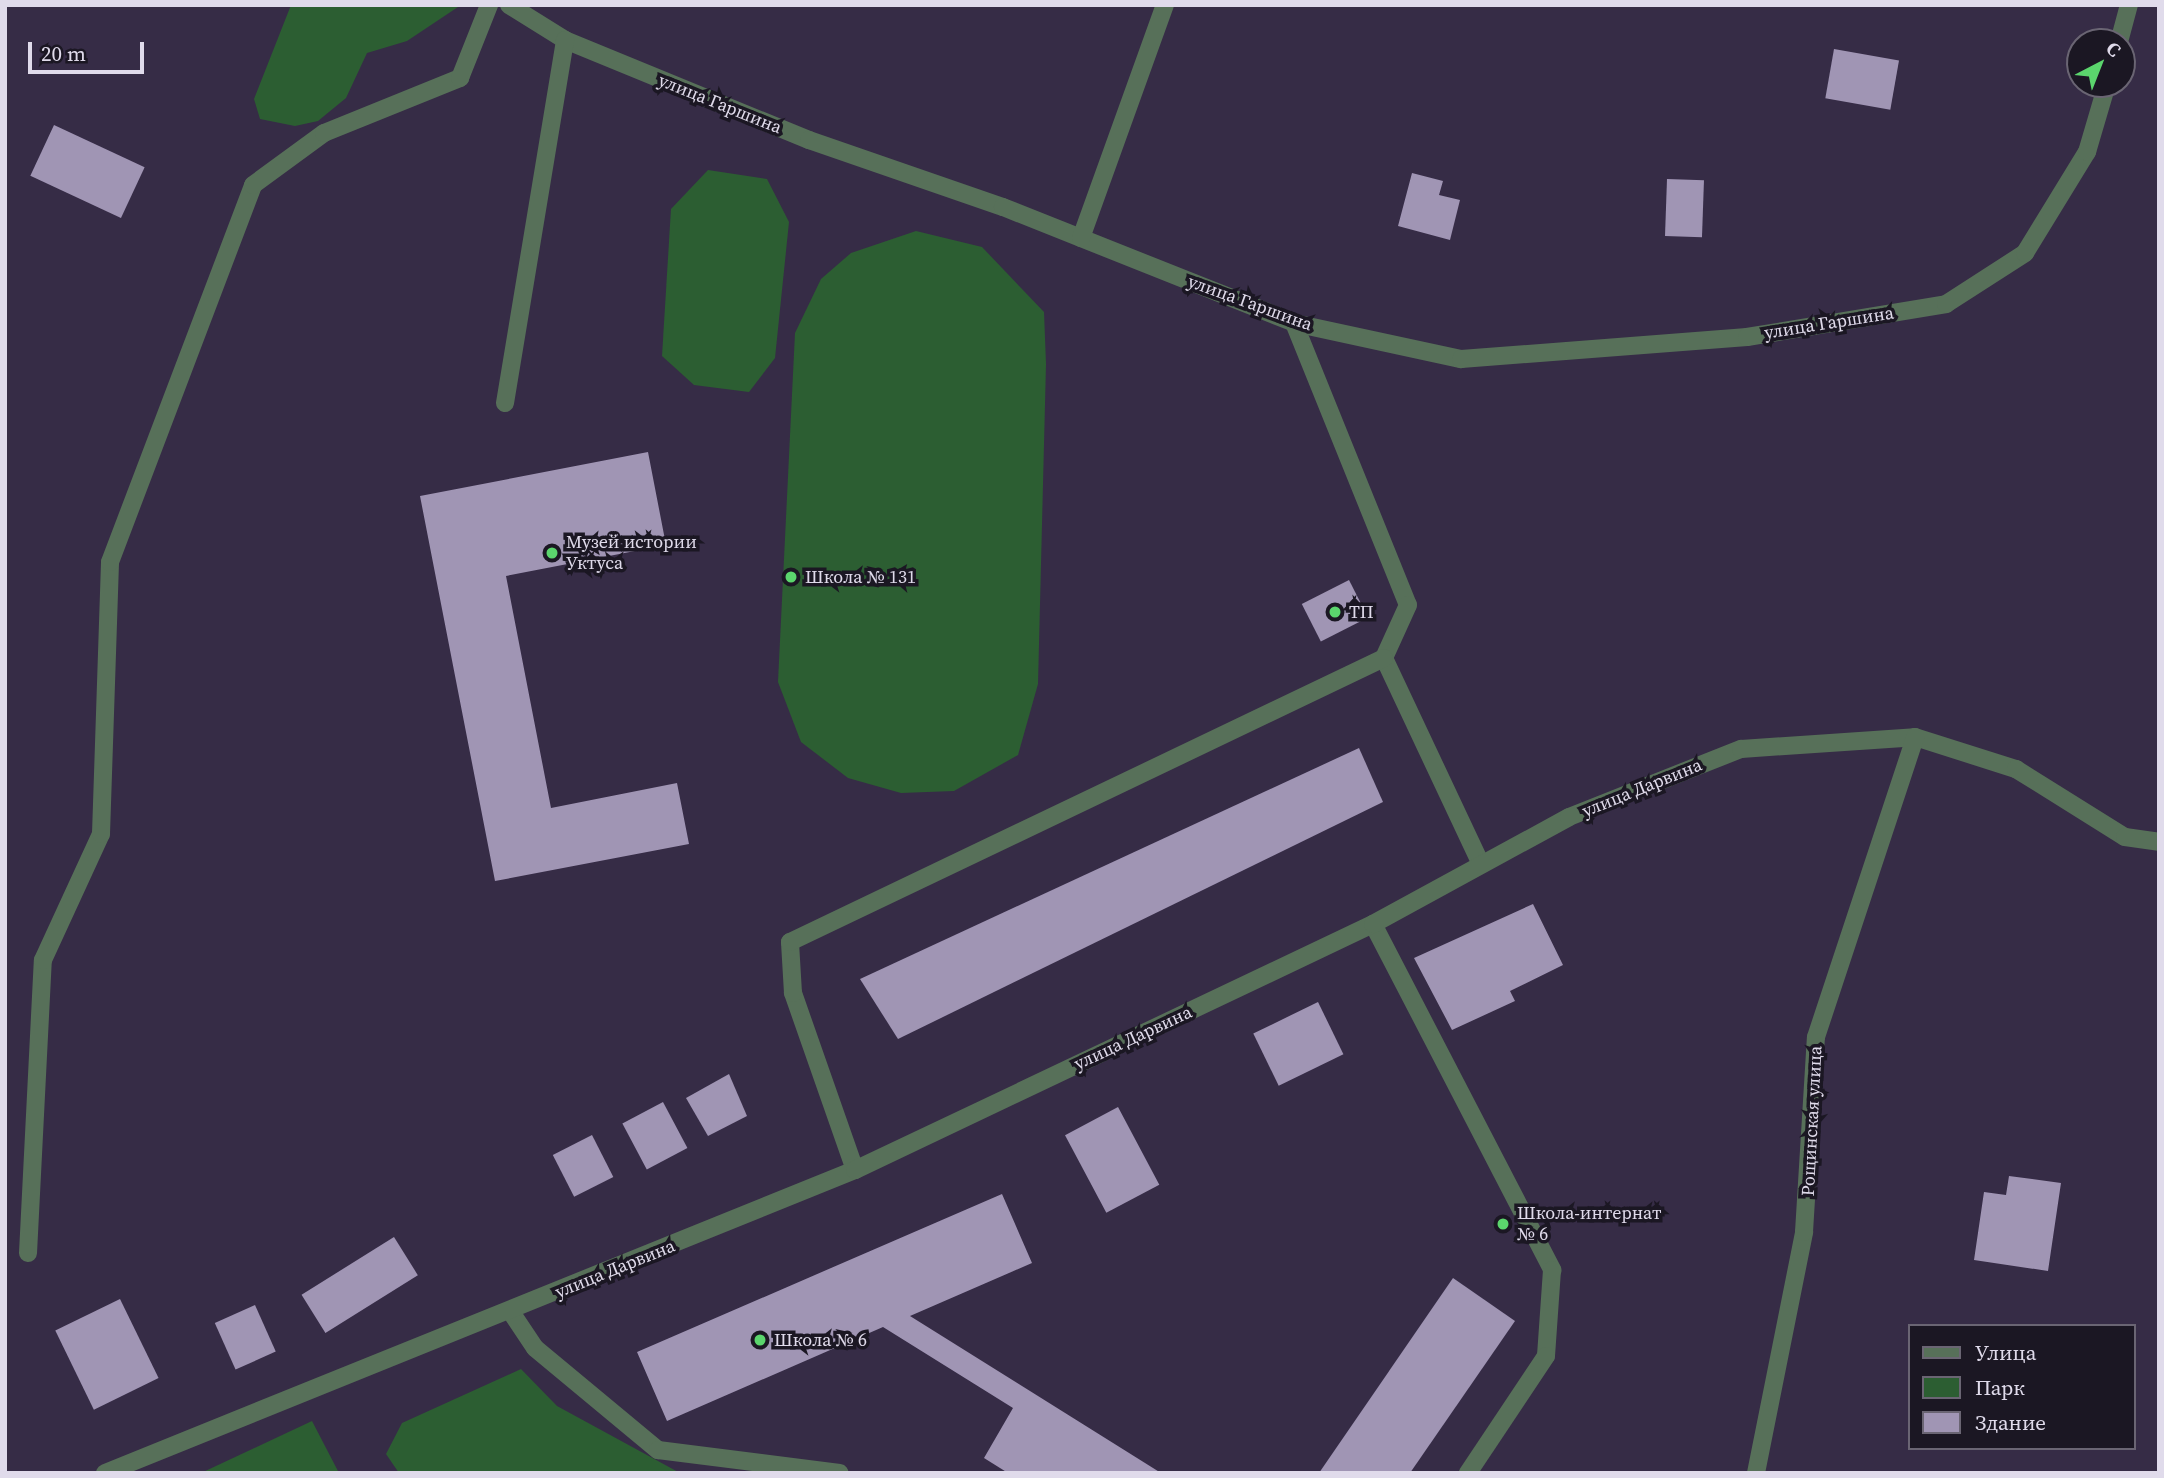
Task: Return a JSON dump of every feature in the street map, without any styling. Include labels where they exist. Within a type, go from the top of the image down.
[{"type":"street","points":[[28,1253],[43,960],[101,834],[110,562],[253,185],[324,133],[460,78],[489,5]]},
{"type":"street","name":"улица Гаршина","points":[[509,5],[565,40],[809,140],[1081,239],[1294,323],[1461,359],[1747,337],[1946,303],[2025,253],[2087,152],[2103,98]]},
{"type":"street","points":[[1081,239],[1166,5]]},
{"type":"street","points":[[2123,28],[2129,5]]},
{"type":"street","points":[[505,404],[565,40]]},
{"type":"street","points":[[855,1170],[793,993],[790,943],[1384,658],[1408,605],[1294,323]]},
{"type":"street","points":[[1384,658],[1481,864]]},
{"type":"street","name":"улица Дарвина","points":[[105,1473],[511,1312],[855,1170],[1373,924],[1569,817],[1741,749],[1915,737],[2016,769],[2125,837],[2159,842]]},
{"type":"street","name":"Рощинская улица","points":[[1756,1473],[1804,1232],[1816,1037],[1915,737]]},
{"type":"street","points":[[1373,924],[1552,1270],[1546,1356],[1468,1473]]},
{"type":"street","points":[[511,1312],[535,1348],[658,1450],[841,1473]]},
{"type":"green space","points":[[291,5],[461,5],[407,41],[367,53],[346,98],[318,121],[295,126],[260,119],[254,99]]},
{"type":"green space","points":[[708,170],[767,179],[789,222],[775,358],[749,392],[694,385],[662,356],[671,209]]},
{"type":"green space","points":[[916,231],[982,247],[1044,312],[1046,364],[1038,684],[1018,755],[954,791],[901,793],[848,778],[801,742],[778,682],[795,333],[821,279],[851,253]]},
{"type":"green space","points":[[521,1369],[557,1406],[680,1473],[399,1473],[386,1454],[402,1423]]},
{"type":"green space","points":[[312,1421],[339,1473],[201,1473]]},
{"type":"building","points":[[1834,49],[1899,60],[1890,110],[1825,98]]},
{"type":"building","points":[[54,125],[145,167],[121,218],[30,176]]},
{"type":"building","points":[[1412,173],[1443,181],[1439,195],[1460,200],[1450,240],[1398,226]]},
{"type":"building","points":[[1667,179],[1704,180],[1702,237],[1665,236]]},
{"type":"building","points":[[648,452],[666,545],[506,576],[551,808],[677,783],[689,844],[495,881],[420,496]]},
{"type":"building","name":"ТП","points":[[1349,580],[1368,617],[1321,641],[1302,604]]},
{"type":"building","points":[[1359,748],[1383,802],[898,1039],[860,979]]},
{"type":"building","points":[[1533,904],[1563,965],[1510,991],[1515,1001],[1452,1030],[1414,958]]},
{"type":"building","points":[[1318,1002],[1343,1054],[1279,1086],[1253,1034]]},
{"type":"building","points":[[729,1074],[747,1116],[708,1136],[686,1098]]},
{"type":"building","points":[[663,1102],[687,1148],[647,1170],[622,1124]]},
{"type":"building","points":[[1118,1107],[1159,1185],[1106,1213],[1065,1135]]},
{"type":"building","points":[[592,1135],[613,1177],[574,1197],[553,1155]]},
{"type":"building","points":[[2009,1176],[2061,1183],[2048,1271],[1974,1260],[1984,1192],[2006,1195]]},
{"type":"building","name":"Школа № 6","points":[[1002,1194],[1032,1263],[910,1316],[1161,1473],[1008,1473],[984,1458],[1013,1408],[883,1327],[667,1421],[637,1352]]},
{"type":"building","points":[[394,1237],[418,1275],[325,1333],[302,1295]]},
{"type":"building","points":[[1453,1278],[1515,1321],[1410,1473],[1319,1473]]},
{"type":"building","points":[[120,1299],[159,1378],[94,1410],[55,1331]]},
{"type":"building","points":[[255,1305],[276,1352],[236,1369],[215,1323]]},
{"type":"place","name":"Музей истории Уктуса","points":[[552,553]]},
{"type":"place","name":"Школа № 131","points":[[791,577]]},
{"type":"place","name":"ТП","points":[[1335,612]]},
{"type":"place","name":"Школа-интернат № 6","points":[[1503,1224]]},
{"type":"place","name":"Школа № 6","points":[[760,1340]]}]
